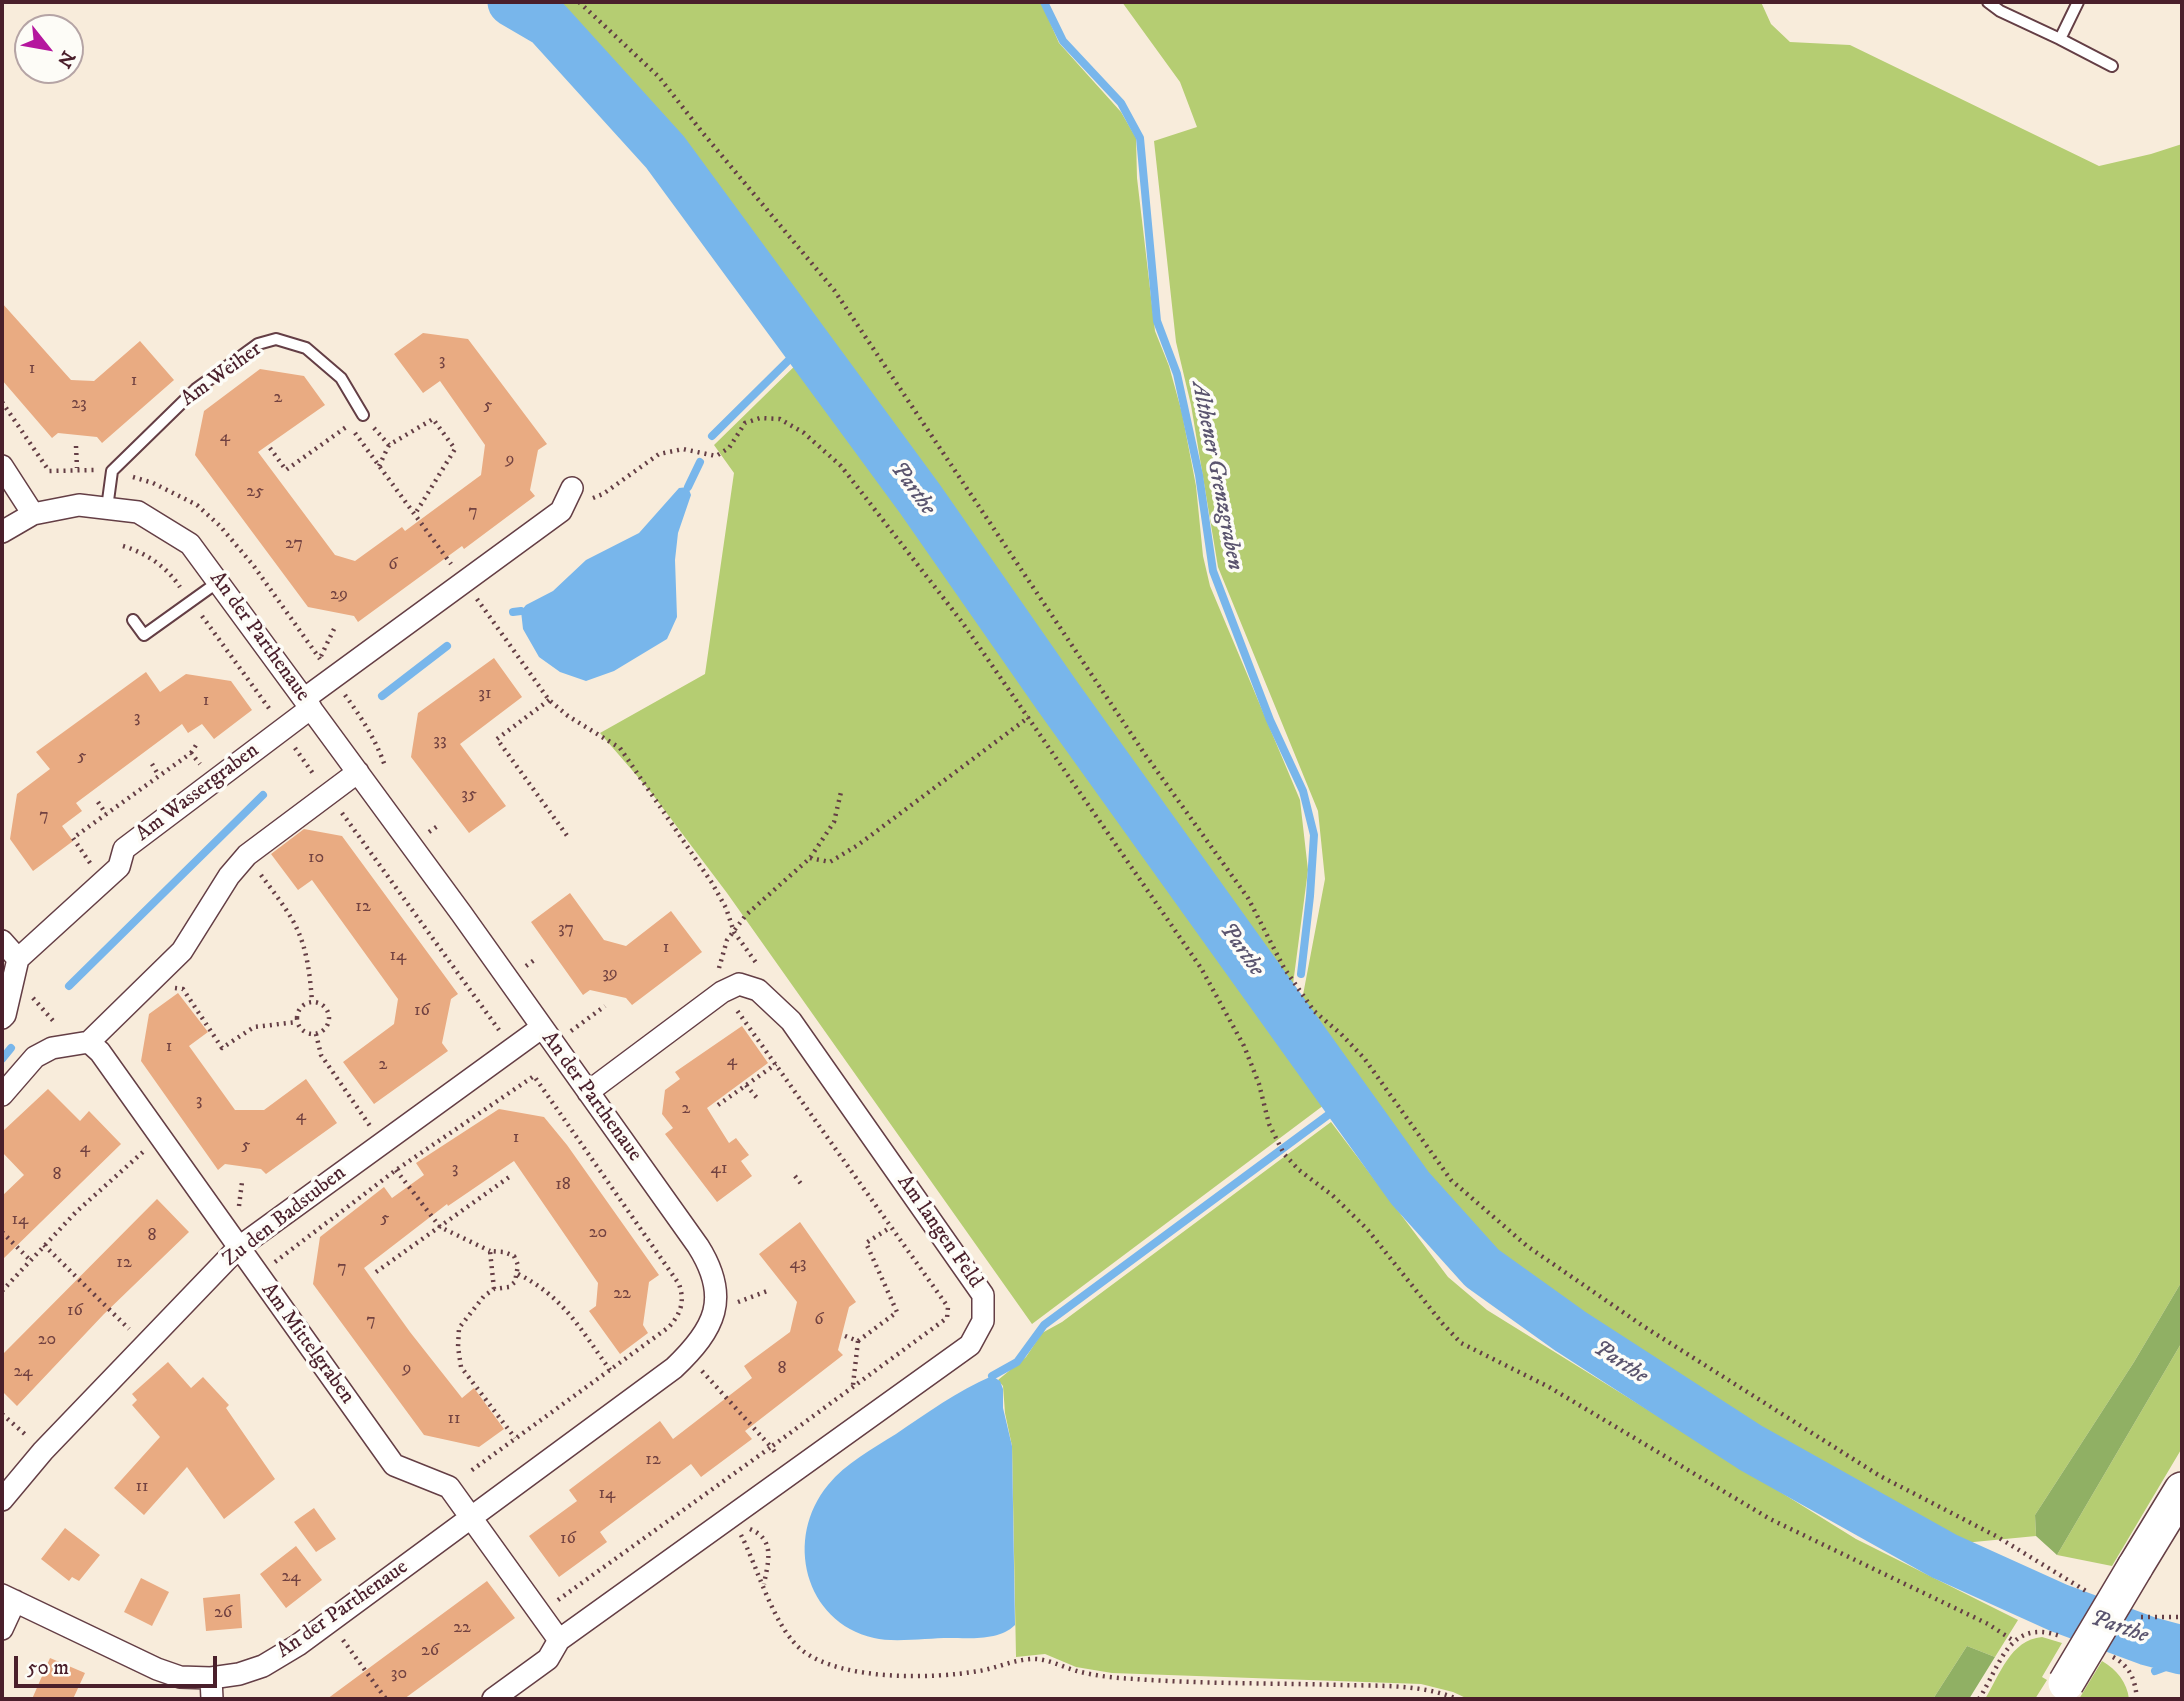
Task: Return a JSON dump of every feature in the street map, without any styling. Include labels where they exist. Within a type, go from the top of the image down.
[{"type":"main road","points":[[2061,1691],[2182,1490]]},
{"type":"street","points":[[2,466],[33,514]]},
{"type":"street","points":[[307,703],[333,677],[561,511],[572,488]]},
{"type":"street","name":"An der Parthenaue","points":[[2,532],[33,514],[79,505],[138,512],[190,544],[588,1092],[705,1257],[730,1305],[688,1354],[621,1408],[331,1623],[263,1666],[239,1674],[211,1689],[157,1669],[8,1598],[2,1629]]},
{"type":"street","name":"Am Wassergraben","points":[[16,968],[119,867],[124,849],[282,729],[307,703]]},
{"type":"street","points":[[2,1095],[35,1057],[52,1048],[89,1042],[182,951],[229,876],[247,855],[358,772]]},
{"type":"street","points":[[2,941],[16,968],[2,1018]]},
{"type":"street","name":"Am langen Feld","points":[[493,1699],[548,1659],[559,1640],[734,1521],[970,1345],[983,1321],[983,1295],[791,1021],[758,990],[739,984],[722,992],[588,1092]]},
{"type":"street","name":"Zu den Badstuben","points":[[2,1500],[43,1451],[238,1248],[541,1028]]},
{"type":"street","name":"Am Mittelgraben","points":[[89,1042],[100,1052],[394,1465],[449,1487]]},
{"type":"street","points":[[449,1487],[559,1640]]},
{"type":"lane","points":[[1988,2],[2000,11],[2112,66]]},
{"type":"lane","points":[[2060,39],[2078,2]]},
{"type":"lane","name":"Am Weiher","points":[[112,471],[195,389],[258,344],[276,339],[306,348],[341,378],[363,415]]},
{"type":"lane","points":[[107,508],[112,471]]},
{"type":"lane","points":[[133,620],[144,635],[218,582]]},
{"type":"path","points":[[579,2],[659,77],[834,290],[1144,753],[1248,898],[1291,979],[1314,1011],[1364,1058],[1451,1180],[1527,1246],[1643,1326],[1880,1476],[1996,1536],[2093,1594]]},
{"type":"path","points":[[2,402],[49,471],[77,468],[112,471],[153,483],[197,505],[220,526],[253,565],[333,677]]},
{"type":"path","points":[[270,448],[286,470],[363,415],[389,445]]},
{"type":"path","points":[[561,511],[603,494],[659,454],[683,449],[716,456],[729,448],[745,423],[760,418],[780,419],[804,433],[841,466],[962,622],[1208,979],[1244,1046],[1278,1144],[1284,1154],[1299,1170],[1332,1195],[1367,1230],[1461,1343],[1549,1387],[1770,1519],[1988,1624],[2014,1641]]},
{"type":"path","points":[[379,466],[389,445],[433,419],[455,449],[415,513]]},
{"type":"path","points":[[349,425],[549,700],[568,716],[620,748],[712,883],[726,908],[734,932],[770,981],[771,1000]]},
{"type":"path","points":[[76,446],[77,468]]},
{"type":"path","points":[[123,546],[141,552],[160,565],[177,582],[505,1038]]},
{"type":"path","points":[[320,659],[334,629]]},
{"type":"path","points":[[549,700],[497,739],[568,837]]},
{"type":"path","points":[[810,858],[830,862],[858,845],[1029,717]]},
{"type":"path","points":[[103,882],[73,838],[191,753],[198,742]]},
{"type":"path","points":[[191,753],[212,782]]},
{"type":"path","points":[[152,764],[159,776]]},
{"type":"path","points":[[718,971],[727,940],[746,915],[810,858],[834,822],[841,792]]},
{"type":"path","points":[[98,802],[106,814]]},
{"type":"path","points":[[429,832],[439,825]]},
{"type":"path","points":[[247,855],[293,921],[310,969],[312,1002]]},
{"type":"path","points":[[525,967],[537,958]]},
{"type":"path","points":[[16,968],[60,1028],[78,1029],[89,1042]]},
{"type":"path","points":[[148,985],[183,989],[222,1048],[254,1027],[296,1022]]},
{"type":"path","points":[[312,1002],[324,1006],[329,1016],[326,1028],[316,1034],[304,1032],[296,1022],[298,1010],[312,1002]]},
{"type":"path","points":[[555,1603],[947,1318],[950,1313],[776,1064],[730,1003]]},
{"type":"path","points":[[570,1031],[604,1006]]},
{"type":"path","points":[[316,1034],[321,1055],[382,1143]]},
{"type":"path","points":[[718,1105],[776,1064]]},
{"type":"path","points":[[258,1275],[397,1170],[534,1076],[679,1283],[683,1304],[669,1327],[449,1487]]},
{"type":"path","points":[[746,1085],[757,1098]]},
{"type":"path","points":[[2,1291],[76,1212],[161,1137]]},
{"type":"path","points":[[397,1170],[440,1227],[490,1251],[514,1256],[518,1274],[515,1282],[509,1287],[494,1289],[484,1296],[459,1328],[458,1347],[461,1367],[515,1438]]},
{"type":"path","points":[[376,1272],[512,1175]]},
{"type":"path","points":[[795,1176],[802,1185]]},
{"type":"path","points":[[239,1209],[242,1182]]},
{"type":"path","points":[[853,1386],[858,1341],[897,1312],[866,1243],[891,1227]]},
{"type":"path","points":[[2,1232],[30,1260]]},
{"type":"path","points":[[44,1245],[145,1344]]},
{"type":"path","points":[[490,1251],[494,1289]]},
{"type":"path","points":[[518,1274],[537,1283],[563,1305],[610,1370]]},
{"type":"path","points":[[730,1305],[770,1290]]},
{"type":"path","points":[[730,1305],[736,1294]]},
{"type":"path","points":[[845,1336],[858,1341]]},
{"type":"path","points":[[688,1354],[771,1447]]},
{"type":"path","points":[[2,1414],[43,1451]]},
{"type":"path","points":[[734,1521],[766,1539],[770,1553],[764,1585]]},
{"type":"path","points":[[734,1521],[785,1631],[795,1644],[818,1660],[853,1671],[887,1675],[954,1674],[1033,1659],[1049,1661],[1079,1672],[1135,1679],[1361,1685],[1418,1689],[1457,1699]]},
{"type":"path","points":[[2139,1617],[2182,1617]]},
{"type":"path","points":[[331,1623],[386,1699]]},
{"type":"path","points":[[1979,1699],[2014,1641],[2020,1634],[2038,1630]]},
{"type":"path","points":[[2135,1682],[2137,1699]]},
{"type":"green space","points":[[525,2],[1041,2],[1059,43],[1121,112],[1136,138],[1137,178],[1155,331],[1169,366],[1182,413],[1196,486],[1203,556],[1210,586],[1300,800],[1308,870],[1290,1007],[1088,723],[779,275],[667,131],[559,27]]},
{"type":"green space","points":[[1122,2],[1761,2],[1771,24],[1790,42],[1850,45],[2099,166],[2182,144],[2182,1281],[2134,1362],[2035,1515],[2036,1536],[1953,1544],[1799,1465],[1601,1340],[1482,1257],[1299,1016],[1325,879],[1318,811],[1218,567],[1191,405],[1176,342],[1154,141],[1197,127],[1180,82]]},
{"type":"green space","points":[[803,358],[1332,1099],[1032,1324],[727,893],[650,791],[600,733],[705,674],[734,473],[714,445]]},
{"type":"green space","points":[[1331,1122],[1448,1277],[1487,1310],[1856,1539],[2018,1620],[1995,1657],[1967,1646],[1933,1699],[1468,1699],[1453,1692],[1421,1684],[1112,1673],[1076,1667],[1045,1654],[1016,1657],[1012,1446],[1003,1386],[998,1380],[1026,1357],[1042,1333],[1062,1322]]},
{"type":"green space","points":[[2182,1281],[2182,1342],[2057,1555],[2036,1536],[2035,1515],[2134,1362]]},
{"type":"green space","points":[[2182,1342],[2182,1448],[2112,1566],[2057,1555]]},
{"type":"green space","points":[[2042,1637],[2062,1643],[2042,1677],[2047,1680],[2035,1699],[1985,1699],[2014,1652],[2031,1640]]},
{"type":"green space","points":[[1967,1646],[1995,1657],[1969,1699],[1933,1699]]},
{"type":"green space","points":[[2102,1661],[2120,1677],[2129,1699],[2079,1699]]},
{"type":"water","points":[[688,487],[691,495],[678,533],[675,560],[677,617],[667,639],[614,671],[586,681],[560,672],[539,657],[523,629],[521,611],[526,605],[553,591],[586,560],[639,533],[679,488]]},
{"type":"water","points":[[992,1376],[1000,1381],[1003,1389],[1003,1408],[1012,1446],[1015,1625],[1001,1634],[984,1638],[882,1639],[850,1629],[831,1615],[817,1597],[808,1575],[805,1552],[807,1529],[814,1506],[828,1485],[851,1463],[942,1403]]},
{"type":"building","points":[[2,303],[71,380],[94,381],[140,341],[174,380],[102,443],[97,437],[58,433],[52,438],[2,380]]},
{"type":"building","points":[[423,333],[468,339],[547,444],[538,450],[530,490],[535,496],[358,622],[354,616],[308,607],[195,455],[204,411],[260,369],[304,376],[325,405],[258,452],[335,555],[355,561],[402,527],[405,531],[481,475],[485,445],[440,381],[423,393],[394,354]]},
{"type":"building","points":[[494,658],[522,697],[460,744],[506,806],[469,833],[411,757],[418,713]]},
{"type":"building","points":[[146,672],[160,692],[186,674],[231,681],[252,710],[214,739],[202,724],[188,733],[182,724],[76,803],[82,811],[62,826],[73,841],[33,871],[10,839],[17,794],[50,769],[36,752]]},
{"type":"building","points":[[304,829],[342,836],[458,994],[451,999],[442,1043],[448,1051],[374,1104],[343,1062],[394,1024],[398,999],[312,880],[298,890],[271,854]]},
{"type":"building","points":[[570,893],[604,940],[626,946],[671,911],[702,952],[632,1005],[626,998],[590,990],[583,995],[531,922]]},
{"type":"building","points":[[178,993],[208,1032],[189,1046],[235,1110],[264,1110],[306,1079],[337,1123],[266,1174],[261,1169],[225,1164],[218,1170],[141,1061],[149,1014]]},
{"type":"building","points":[[742,1026],[768,1063],[707,1108],[729,1143],[736,1138],[749,1155],[741,1161],[752,1176],[717,1202],[665,1134],[673,1128],[662,1114],[665,1090],[680,1079],[675,1072]]},
{"type":"building","points":[[48,1089],[80,1121],[89,1111],[121,1144],[2,1260],[2,1196],[24,1175],[2,1152],[2,1132]]},
{"type":"building","points":[[499,1109],[544,1117],[567,1145],[659,1275],[649,1282],[643,1325],[648,1333],[620,1354],[589,1311],[596,1306],[598,1283],[514,1161],[448,1206],[447,1204],[364,1268],[462,1398],[474,1388],[504,1429],[479,1447],[424,1435],[313,1284],[320,1237],[384,1187],[392,1198],[424,1175],[416,1163]]},
{"type":"building","points":[[157,1199],[189,1232],[104,1314],[17,1406],[2,1391],[2,1355]]},
{"type":"building","points":[[800,1222],[856,1302],[849,1307],[838,1350],[843,1355],[745,1431],[752,1439],[701,1477],[691,1464],[600,1532],[607,1542],[559,1577],[529,1536],[577,1501],[569,1490],[660,1421],[673,1439],[752,1378],[744,1366],[790,1332],[797,1302],[759,1254]]},
{"type":"building","points":[[168,1362],[191,1388],[203,1377],[229,1405],[226,1408],[275,1479],[224,1519],[187,1467],[144,1515],[114,1488],[160,1437],[132,1405],[137,1400],[132,1394]]},
{"type":"building","points":[[314,1508],[336,1539],[316,1552],[294,1522]]},
{"type":"building","points":[[65,1528],[100,1555],[79,1581],[72,1577],[69,1581],[41,1559]]},
{"type":"building","points":[[296,1546],[322,1580],[286,1608],[260,1574]]},
{"type":"building","points":[[141,1578],[169,1592],[152,1626],[124,1612]]},
{"type":"building","points":[[487,1581],[515,1618],[404,1699],[327,1699]]},
{"type":"building","points":[[240,1594],[242,1628],[206,1631],[203,1598]]},
{"type":"building","points":[[50,1658],[85,1673],[73,1699],[32,1699]]},
{"type":"waterway","name":"Parthe","points":[[512,2],[548,23],[665,152],[920,499],[1058,697],[1410,1188],[1482,1268],[1570,1331],[1751,1448],[1944,1556],[2059,1608],[2148,1641],[2182,1650]]},
{"type":"waterway","name":"Althener Grenzgraben","points":[[1044,2],[1063,41],[1121,103],[1140,138],[1157,321],[1177,374],[1199,475],[1213,571],[1270,720],[1303,791],[1314,835],[1301,974]]},
{"type":"waterway","points":[[712,436],[806,343]]},
{"type":"waterway","points":[[688,487],[700,462]]},
{"type":"waterway","points":[[513,612],[521,611]]},
{"type":"waterway","points":[[382,696],[447,646]]},
{"type":"waterway","points":[[69,986],[263,795]]},
{"type":"waterway","name":"Althener Grenzgraben","points":[[1294,1025],[1297,1007]]},
{"type":"waterway","points":[[2,1059],[11,1048]]},
{"type":"waterway","points":[[992,1376],[1017,1362],[1044,1325],[1347,1101]]},
{"type":"waterway","points":[[2155,1671],[2182,1661]]}]
